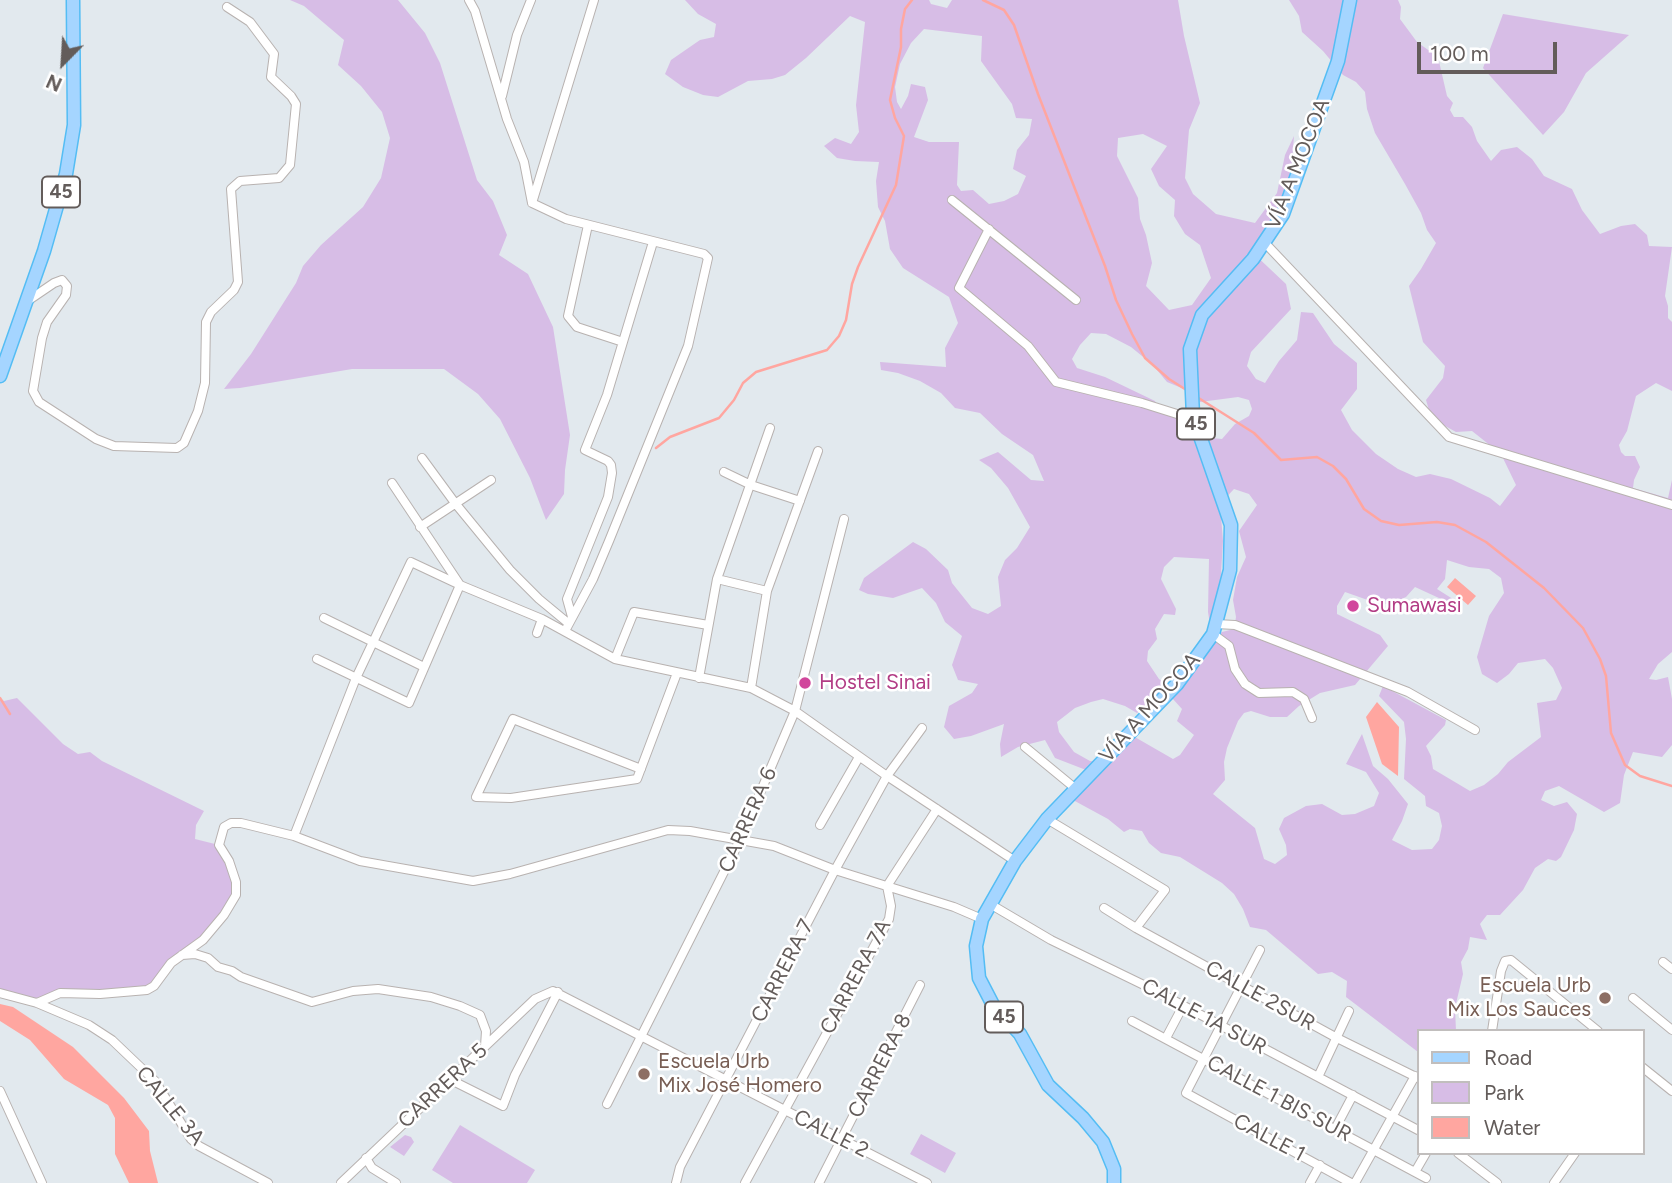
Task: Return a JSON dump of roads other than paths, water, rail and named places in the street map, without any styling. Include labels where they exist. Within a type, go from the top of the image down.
[{"type":"main road","name":"45","points":[[0,376],[44,251],[66,174],[75,125],[73,0]]},
{"type":"main road","name":"VÍA A MOCOA","points":[[1047,819],[1177,684],[1215,629],[1230,570],[1231,525],[1193,416],[1190,349],[1202,315],[1265,243],[1283,214],[1338,61],[1350,0]]},
{"type":"main road","name":"45","points":[[1047,819],[1015,861],[982,919],[976,946],[979,978],[993,1005],[1020,1034],[1048,1085],[1083,1118],[1103,1142],[1114,1169],[1114,1183]]},
{"type":"street","points":[[469,0],[475,11],[501,99],[524,162],[532,203]]},
{"type":"street","points":[[501,99],[517,35],[531,0]]},
{"type":"street","points":[[532,203],[594,0]]},
{"type":"street","points":[[24,303],[54,283],[62,280],[67,286],[66,295],[47,322],[42,338],[33,391],[39,402],[96,439],[114,446],[177,448],[184,443],[198,411],[205,383],[206,322],[211,312],[234,290],[238,282],[231,190],[240,181],[279,178],[290,165],[296,104],[271,77],[274,54],[250,22],[227,7]]},
{"type":"street","points":[[952,200],[1076,300]]},
{"type":"street","points":[[532,203],[566,219],[704,254],[708,258],[688,346],[602,558],[568,624]]},
{"type":"street","points":[[588,225],[568,316],[577,327],[623,342]]},
{"type":"street","points":[[989,229],[960,288],[1028,346],[1056,382],[1193,416]]},
{"type":"street","points":[[568,624],[568,599],[608,497],[611,473],[608,461],[585,450],[607,395],[653,242]]},
{"type":"street","points":[[1265,243],[1449,437],[1672,505]]},
{"type":"street","points":[[699,678],[717,579],[770,428]]},
{"type":"street","points":[[751,688],[768,590],[818,451]]},
{"type":"street","points":[[422,458],[510,570],[568,624],[615,659],[751,688],[795,712],[1015,861]]},
{"type":"street","points":[[724,472],[751,485],[800,501]]},
{"type":"street","points":[[420,527],[491,480]]},
{"type":"street","points":[[392,483],[460,585]]},
{"type":"street","name":"CARRERA 6","points":[[607,1104],[740,841],[795,712],[844,519]]},
{"type":"street","points":[[584,556],[602,558]]},
{"type":"street","points":[[294,836],[356,678],[411,562],[542,619],[568,624]]},
{"type":"street","points":[[717,579],[768,590]]},
{"type":"street","points":[[317,659],[409,703],[460,585]]},
{"type":"street","points":[[615,659],[634,611],[708,625]]},
{"type":"street","points":[[324,618],[424,667]]},
{"type":"street","points":[[537,633],[542,619]]},
{"type":"street","points":[[1312,718],[1304,699],[1293,692],[1259,693],[1245,684],[1235,669],[1229,646],[1215,629],[1234,625],[1408,692],[1475,730]]},
{"type":"street","points":[[641,769],[513,719],[476,797],[511,798],[637,779],[641,769],[677,673]]},
{"type":"street","name":"CARRERA 7","points":[[676,1183],[680,1167],[835,870],[887,776],[922,728]]},
{"type":"street","points":[[1026,747],[1076,789]]},
{"type":"street","points":[[820,825],[859,757]]},
{"type":"street","points":[[887,886],[937,809]]},
{"type":"street","points":[[1047,819],[1165,890],[1136,928]]},
{"type":"street","points":[[37,1003],[60,993],[100,994],[147,990],[154,986],[180,955],[214,929],[236,895],[236,881],[229,861],[219,845],[224,827],[231,823],[294,836],[360,861],[473,881],[510,874],[668,830],[690,831],[774,846],[835,870],[954,907],[982,919]]},
{"type":"street","name":"CARRERA 7A","points":[[745,1183],[889,919],[891,905],[887,886]]},
{"type":"street","name":"CALLE 1A SUR","points":[[990,904],[1051,940],[1220,1025],[1416,1129]]},
{"type":"street","name":"CALLE 2SUR","points":[[1104,908],[1337,1038],[1416,1077]]},
{"type":"street","points":[[1205,1059],[1260,950]]},
{"type":"street","points":[[180,955],[195,954],[208,958],[218,967],[241,977],[312,1002],[353,991],[378,989],[431,997],[480,1015],[486,1031],[485,1046]]},
{"type":"street","points":[[1492,1029],[1501,971],[1505,961],[1511,960],[1596,1029]]},
{"type":"street","points":[[1663,962],[1672,969]]},
{"type":"street","name":"CARRERA 8","points":[[819,1183],[920,985]]},
{"type":"street","name":"CALLE 2","points":[[547,992],[558,992],[927,1183]]},
{"type":"street","name":"CARRERA 5","points":[[341,1183],[535,999],[547,992]]},
{"type":"street","points":[[449,1079],[503,1106],[515,1075],[558,992]]},
{"type":"street","name":"CALLE 3A","points":[[0,993],[37,1003],[89,1025],[112,1041],[155,1081],[191,1139],[199,1146],[268,1183]]},
{"type":"street","points":[[1633,998],[1672,1030]]},
{"type":"street","points":[[1166,1038],[1183,1006]]},
{"type":"street","points":[[1318,1077],[1349,1011]]},
{"type":"street","name":"CALLE 1 BIS SUR","points":[[1132,1021],[1426,1178]]},
{"type":"street","name":"CALLE 1","points":[[1205,1059],[1186,1093],[1353,1183]]},
{"type":"street","points":[[1644,1069],[1672,1091]]},
{"type":"street","points":[[1353,1183],[1375,1151],[1416,1079]]},
{"type":"street","points":[[0,1091],[42,1183]]},
{"type":"street","points":[[1335,1129],[1353,1095]]},
{"type":"street","points":[[1415,1172],[1425,1155]]},
{"type":"street","points":[[1554,1183],[1575,1155]]},
{"type":"street","points":[[1468,1156],[1497,1183]]},
{"type":"street","points":[[366,1158],[372,1168],[397,1183]]},
{"type":"street","points":[[1310,1183],[1320,1165]]},
{"type":"water","points":[[1455,578],[1476,596],[1468,605],[1447,587]]},
{"type":"water","points":[[1377,702],[1399,727],[1398,776],[1382,764],[1366,717]]},
{"type":"water","points":[[0,1004],[13,1007],[73,1047],[124,1098],[149,1131],[150,1151],[158,1183],[129,1183],[115,1154],[115,1118],[108,1105],[64,1079],[30,1040],[0,1021]]},
{"type":"waterway","points":[[656,448],[670,437],[719,418],[734,400],[743,383],[756,372],[827,350],[839,336],[846,320],[858,267],[896,185],[904,136],[890,100],[901,47],[905,9],[912,0]]},
{"type":"waterway","points":[[983,0],[1004,10],[1014,25],[1116,300],[1132,334],[1145,358],[1188,391]]},
{"type":"waterway","points":[[1197,397],[1254,433],[1281,460],[1317,457],[1333,466],[1346,479],[1364,509],[1381,521],[1399,525],[1437,522],[1455,525],[1486,542],[1544,588],[1583,628],[1600,659],[1606,676],[1611,733],[1625,765],[1640,776],[1672,786]]},
{"type":"waterway","points":[[0,698],[10,714]]},
{"type":"place","name":"Sumawasi","points":[[1353,606]]},
{"type":"place","name":"Hostel Sinai","points":[[805,683]]},
{"type":"place","name":"Escuela Urb Mix Los Sauces","points":[[1605,998]]},
{"type":"place","name":"Escuela Urb Mix José Homero","points":[[644,1074]]}]
